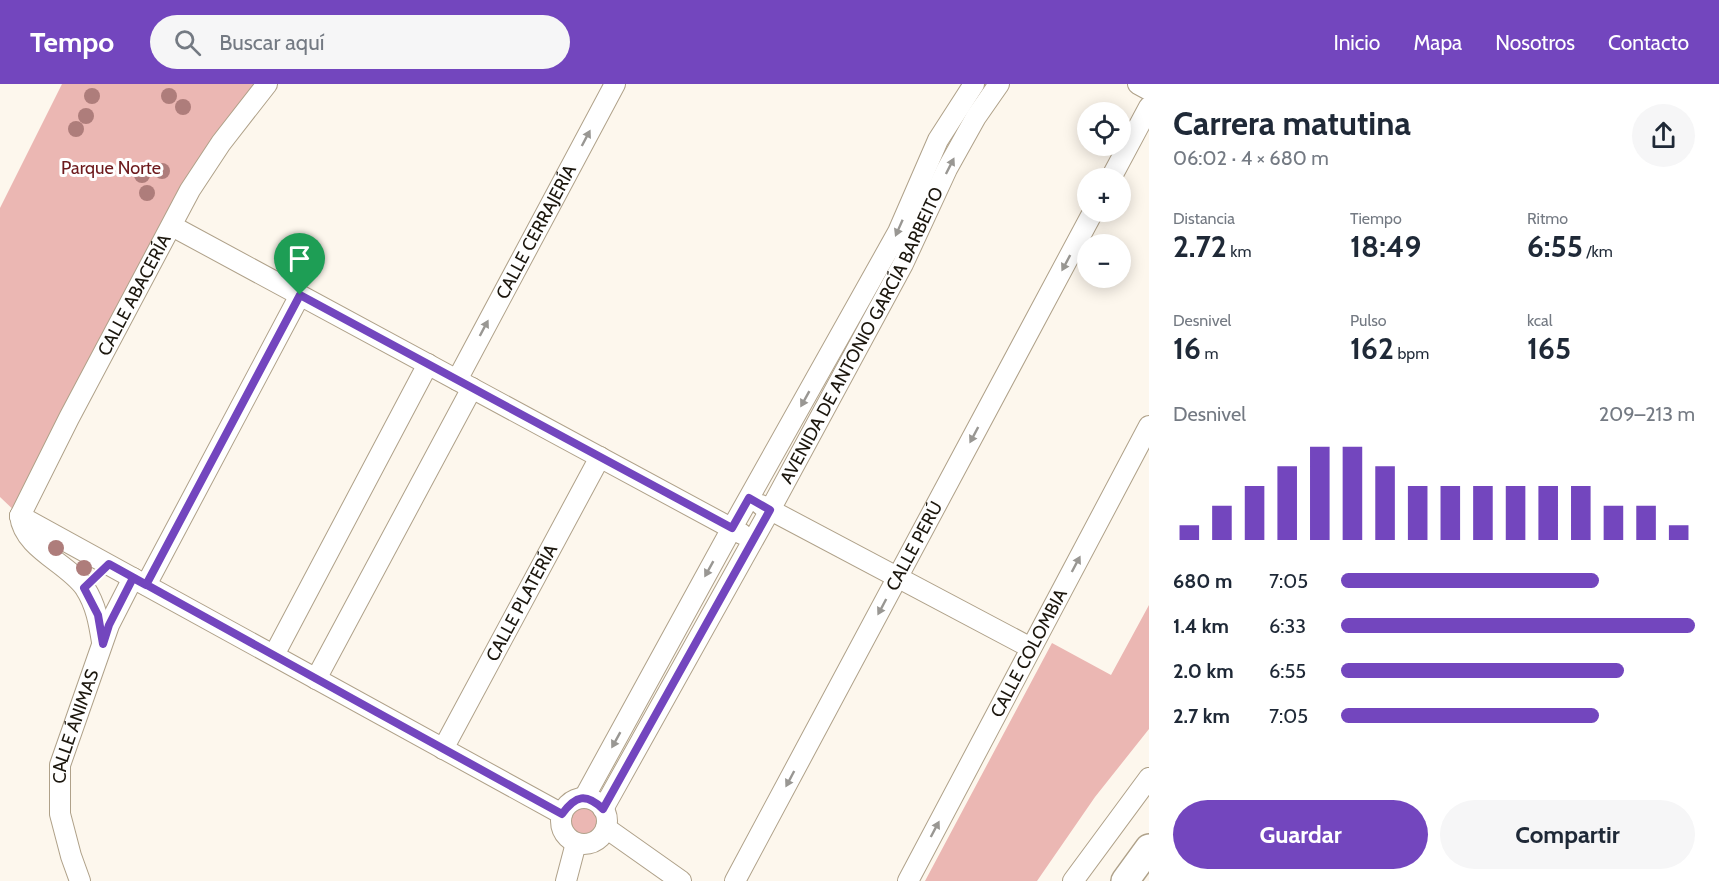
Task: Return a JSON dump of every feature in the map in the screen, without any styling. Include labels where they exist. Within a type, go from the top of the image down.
[{"type":"main road","points":[[1125,881],[1149,848]]},
{"type":"main road","points":[[1142,881],[1149,872]]},
{"type":"street","name":"CALLE ABACERÍA","points":[[20,516],[69,418],[190,190],[220,143],[267,84]]},
{"type":"street","name":"CALLE CERRAJERÍA","points":[[316,679],[615,84]]},
{"type":"street","name":"AVENIDA DE ANTONIO GARCÍA BARBEITO","points":[[584,798],[898,232],[938,141],[974,84]]},
{"type":"street","name":"AVENIDA DE ANTONIO GARCÍA BARBEITO","points":[[603,809],[770,510],[903,264],[947,169],[976,117],[999,84]]},
{"type":"street","points":[[1138,84],[1149,90]]},
{"type":"street","points":[[1116,168],[1149,107]]},
{"type":"street","name":"CALLE PERÚ","points":[[735,881],[1088,222]]},
{"type":"street","points":[[172,226],[753,540]]},
{"type":"street","name":"CALLE ÁNIMAS","points":[[80,881],[60,814],[60,765],[109,625],[139,581],[300,295]]},
{"type":"street","points":[[274,655],[428,364]]},
{"type":"street","name":"CALLE COLOMBIA","points":[[908,881],[1149,426]]},
{"type":"street","name":"CALLE PLATERÍA","points":[[443,749],[600,457]]},
{"type":"street","points":[[749,498],[1031,648]]},
{"type":"street","points":[[20,516],[562,814]]},
{"type":"street","points":[[20,516],[22,526],[34,542],[84,588],[98,615],[103,644]]},
{"type":"street","points":[[84,588],[109,564]]},
{"type":"street","points":[[1073,881],[1149,778]]},
{"type":"street","points":[[584,798],[594,800],[603,809],[606,814],[606,828],[593,842],[576,843],[564,832],[561,824],[562,814],[570,803],[584,798]]},
{"type":"street","points":[[606,828],[681,881]]},
{"type":"street","points":[[566,881],[576,843]]},
{"type":"green space","name":"Parque Norte","points":[[62,84],[267,84],[221,143],[20,516],[0,497],[0,208]]},
{"type":"green space","points":[[1149,605],[1149,729],[1095,797],[1037,881],[925,881],[1052,643],[1111,675]]},
{"type":"green space","points":[[584,802],[591,803],[597,808],[602,814],[602,828],[597,834],[591,839],[584,840],[577,839],[571,834],[566,828],[565,821],[566,814],[571,808],[577,803]]},
{"type":"route","points":[[300,295],[146,585],[133,578],[109,625],[103,644],[98,615],[84,588],[109,564],[133,578],[562,814],[570,803],[584,798],[594,800],[603,809],[770,510],[749,498],[732,528],[300,295]]}]
